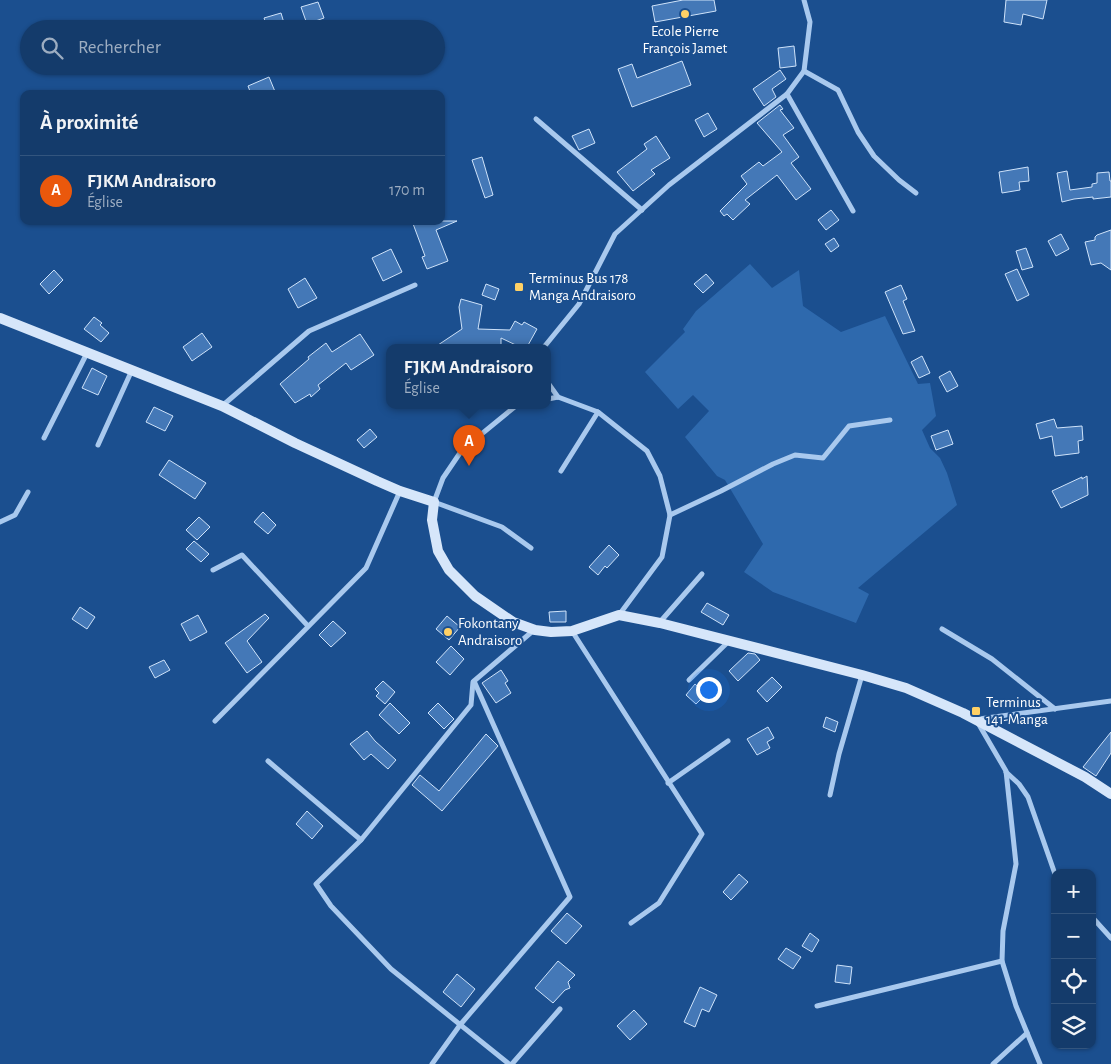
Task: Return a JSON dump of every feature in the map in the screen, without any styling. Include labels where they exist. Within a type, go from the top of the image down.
[{"type":"street","points":[[547,344],[580,304],[615,234],[669,185],[787,94],[804,71],[810,22],[804,0]]},
{"type":"street","points":[[804,71],[838,90],[858,132],[874,156],[916,193]]},
{"type":"street","points":[[787,94],[853,211]]},
{"type":"street","points":[[536,120],[642,210]]},
{"type":"street","points":[[222,406],[309,331],[415,284]]},
{"type":"street","points":[[0,318],[175,389],[222,406],[295,443],[400,491],[502,527],[531,548]]},
{"type":"street","points":[[44,438],[88,353]]},
{"type":"street","points":[[98,444],[132,370]]},
{"type":"street","points":[[551,387],[558,397]]},
{"type":"street","points":[[551,398],[558,397],[598,412],[647,451],[660,476],[670,515],[662,557],[619,615]]},
{"type":"street","points":[[512,409],[462,450],[443,478],[434,502],[432,520],[438,551],[449,570],[475,596],[496,612],[513,622],[534,630],[552,632],[572,631],[619,615],[730,640],[862,675],[923,695],[1085,777],[1111,794]]},
{"type":"street","points":[[561,471],[598,412]]},
{"type":"street","points":[[670,515],[795,455],[823,458],[849,426],[890,420]]},
{"type":"street","points":[[214,721],[366,568],[400,491]]},
{"type":"street","points":[[0,522],[15,515],[28,492]]},
{"type":"street","points":[[213,570],[242,555],[308,626]]},
{"type":"street","points":[[660,623],[702,574]]},
{"type":"street","points":[[942,629],[992,659],[1055,709]]},
{"type":"street","points":[[534,630],[474,681],[471,705],[361,840],[316,884],[331,906],[391,969],[510,1064],[560,1009]]},
{"type":"street","points":[[572,631],[702,834],[660,903],[631,923]]},
{"type":"street","points":[[689,680],[730,640]]},
{"type":"street","points":[[830,796],[839,754],[862,675]]},
{"type":"street","points":[[432,1064],[460,1025],[570,897],[474,681]]},
{"type":"street","points":[[975,720],[1111,701]]},
{"type":"street","points":[[975,720],[1006,771],[1019,784],[1028,797],[1053,869]]},
{"type":"street","points":[[668,783],[728,741]]},
{"type":"street","points":[[268,761],[361,840]]},
{"type":"street","points":[[1006,771],[1016,864],[1003,930],[1002,961],[1040,1064]]},
{"type":"street","points":[[1096,922],[1111,938]]},
{"type":"street","points":[[817,1006],[1002,961]]},
{"type":"street","points":[[993,1064],[1027,1033]]},
{"type":"shaded area","points":[[750,264],[772,288],[799,270],[803,306],[841,332],[885,316],[918,384],[930,383],[936,416],[922,430],[930,448],[940,458],[947,473],[957,505],[858,588],[869,594],[856,623],[773,592],[744,572],[763,544],[725,480],[717,476],[685,437],[709,411],[693,395],[678,409],[645,372],[685,332],[683,329],[696,311]]},
{"type":"building","points":[[683,0],[714,0],[716,11],[655,22],[652,6]]},
{"type":"building","points":[[1006,0],[1047,0],[1043,19],[1023,14],[1021,25],[1004,22]]},
{"type":"building","points":[[318,2],[324,18],[306,20],[301,7]]},
{"type":"building","points":[[281,13],[283,20],[265,20],[264,18]]},
{"type":"building","points":[[794,46],[796,66],[780,68],[778,48]]},
{"type":"building","points":[[682,61],[691,85],[632,107],[618,69],[632,64],[637,78]]},
{"type":"building","points":[[780,70],[786,79],[772,89],[776,97],[764,106],[753,89]]},
{"type":"building","points":[[269,77],[274,90],[250,90],[248,86]]},
{"type":"building","points":[[780,105],[783,109],[780,110],[794,128],[783,135],[799,157],[791,163],[811,189],[796,200],[777,175],[745,200],[750,204],[733,220],[727,214],[724,216],[720,211],[747,184],[741,176],[759,162],[763,166],[782,152],[757,123]]},
{"type":"building","points":[[708,113],[717,129],[704,137],[695,120]]},
{"type":"building","points":[[589,129],[595,143],[579,150],[572,136]]},
{"type":"building","points":[[656,136],[670,158],[651,170],[655,174],[633,191],[617,172],[647,149],[644,144]]},
{"type":"building","points":[[482,157],[493,195],[485,198],[472,160]]},
{"type":"building","points":[[1028,167],[1029,181],[1019,182],[1020,190],[1002,193],[999,172]]},
{"type":"building","points":[[1067,171],[1070,190],[1092,187],[1092,184],[1097,183],[1097,173],[1109,172],[1111,197],[1093,199],[1093,197],[1062,202],[1057,173]]},
{"type":"building","points":[[831,210],[839,220],[826,230],[818,220]]},
{"type":"building","points":[[445,221],[457,221],[436,230],[448,261],[427,269],[422,257],[425,256],[413,225],[445,225]]},
{"type":"building","points":[[1111,230],[1111,270],[1101,263],[1091,265],[1085,242],[1095,240],[1097,235]]},
{"type":"building","points":[[1061,234],[1069,249],[1056,256],[1048,241]]},
{"type":"building","points":[[834,238],[839,246],[831,252],[825,244]]},
{"type":"building","points":[[1026,248],[1033,267],[1022,270],[1016,251]]},
{"type":"building","points":[[391,249],[402,272],[383,281],[372,258]]},
{"type":"building","points":[[1017,269],[1029,295],[1017,301],[1005,274]]},
{"type":"building","points":[[54,270],[63,280],[49,294],[40,284]]},
{"type":"building","points":[[706,274],[714,283],[703,293],[694,284]]},
{"type":"building","points":[[305,278],[317,298],[298,308],[288,289]]},
{"type":"building","points":[[486,284],[499,289],[495,300],[482,295]]},
{"type":"building","points":[[901,285],[907,299],[903,301],[915,331],[903,334],[885,292]]},
{"type":"building","points":[[461,299],[482,305],[478,329],[510,330],[515,321],[522,325],[524,322],[537,329],[529,344],[514,344],[501,338],[501,344],[440,344],[462,329],[459,307]]},
{"type":"building","points":[[94,317],[102,323],[100,325],[109,333],[101,342],[84,329]]},
{"type":"building","points":[[202,333],[212,347],[192,361],[183,347]]},
{"type":"building","points":[[360,334],[374,355],[351,370],[346,363],[318,385],[320,389],[311,397],[310,394],[295,403],[280,384],[309,359],[308,357],[326,343],[332,352]]},
{"type":"building","points":[[922,356],[930,373],[919,378],[911,362]]},
{"type":"building","points":[[92,368],[107,376],[98,395],[82,388]]},
{"type":"building","points":[[950,371],[958,386],[947,392],[939,377]]},
{"type":"building","points":[[154,407],[173,416],[165,431],[146,422]]},
{"type":"building","points":[[1054,419],[1057,428],[1082,426],[1083,440],[1078,441],[1079,453],[1055,456],[1052,436],[1040,439],[1036,424]]},
{"type":"building","points":[[370,429],[377,437],[364,448],[357,440]]},
{"type":"building","points":[[948,430],[953,444],[936,450],[931,436]]},
{"type":"building","points":[[169,460],[206,483],[195,499],[159,475]]},
{"type":"building","points":[[1087,476],[1088,495],[1061,508],[1052,491]]},
{"type":"building","points":[[263,512],[276,525],[268,534],[254,522]]},
{"type":"building","points":[[199,517],[210,527],[197,540],[186,530]]},
{"type":"building","points":[[194,541],[209,554],[201,562],[186,549]]},
{"type":"building","points":[[609,545],[619,555],[607,568],[605,566],[598,575],[589,567]]},
{"type":"building","points":[[707,603],[729,615],[723,625],[701,612]]},
{"type":"building","points":[[80,607],[95,617],[87,629],[72,619]]},
{"type":"building","points":[[566,611],[566,622],[550,622],[549,612]]},
{"type":"building","points":[[265,614],[269,618],[247,641],[262,662],[247,673],[225,643]]},
{"type":"building","points":[[198,615],[207,632],[190,641],[181,624]]},
{"type":"building","points":[[447,616],[460,627],[449,640],[436,629]]},
{"type":"building","points":[[333,621],[346,633],[331,647],[319,635]]},
{"type":"building","points":[[451,646],[464,659],[450,675],[436,662]]},
{"type":"building","points":[[748,653],[755,654],[760,660],[738,681],[729,671]]},
{"type":"building","points":[[164,660],[170,670],[155,678],[149,667]]},
{"type":"building","points":[[501,670],[508,681],[505,683],[511,693],[496,703],[482,683]]},
{"type":"building","points":[[772,677],[782,687],[767,702],[757,691]]},
{"type":"building","points":[[383,681],[395,692],[385,704],[376,696],[379,693],[375,689]]},
{"type":"building","points":[[695,684],[706,694],[696,704],[686,695]]},
{"type":"building","points":[[390,703],[410,723],[399,734],[379,715]]},
{"type":"building","points":[[438,703],[454,719],[444,729],[428,713]]},
{"type":"building","points":[[826,717],[838,722],[835,732],[823,727]]},
{"type":"building","points":[[768,727],[774,738],[767,742],[770,748],[757,755],[747,739]]},
{"type":"building","points":[[367,731],[396,760],[388,769],[371,754],[364,760],[350,744]]},
{"type":"building","points":[[1111,732],[1111,753],[1096,776],[1083,767]]},
{"type":"building","points":[[486,734],[498,746],[442,811],[412,785],[420,775],[439,791]]},
{"type":"building","points":[[307,811],[323,826],[312,839],[296,824]]},
{"type":"building","points":[[739,874],[748,882],[731,900],[723,892]]},
{"type":"building","points":[[567,913],[582,926],[566,944],[551,931]]},
{"type":"building","points":[[810,933],[819,940],[812,952],[802,946]]},
{"type":"building","points":[[786,948],[801,957],[793,969],[778,959]]},
{"type":"building","points":[[558,961],[575,975],[568,982],[570,988],[565,990],[553,1003],[535,988]]},
{"type":"building","points":[[837,965],[852,967],[850,984],[835,982]]},
{"type":"building","points":[[457,974],[475,989],[461,1007],[443,992]]},
{"type":"building","points":[[700,987],[717,995],[709,1012],[702,1009],[695,1027],[684,1022]]},
{"type":"building","points":[[634,1010],[647,1024],[630,1040],[617,1026]]},
{"type":"place","name":"Ecole Pierre François Jamet","points":[[685,14]]},
{"type":"place","name":"Terminus Bus 178 Manga Andraisoro","points":[[519,287]]},
{"type":"place","name":"FJKM Andraisoro","points":[[469,466]]},
{"type":"place","name":"Fokontany Andraisoro","points":[[448,632]]},
{"type":"place","name":"Terminus 141-Manga","points":[[976,711]]}]
